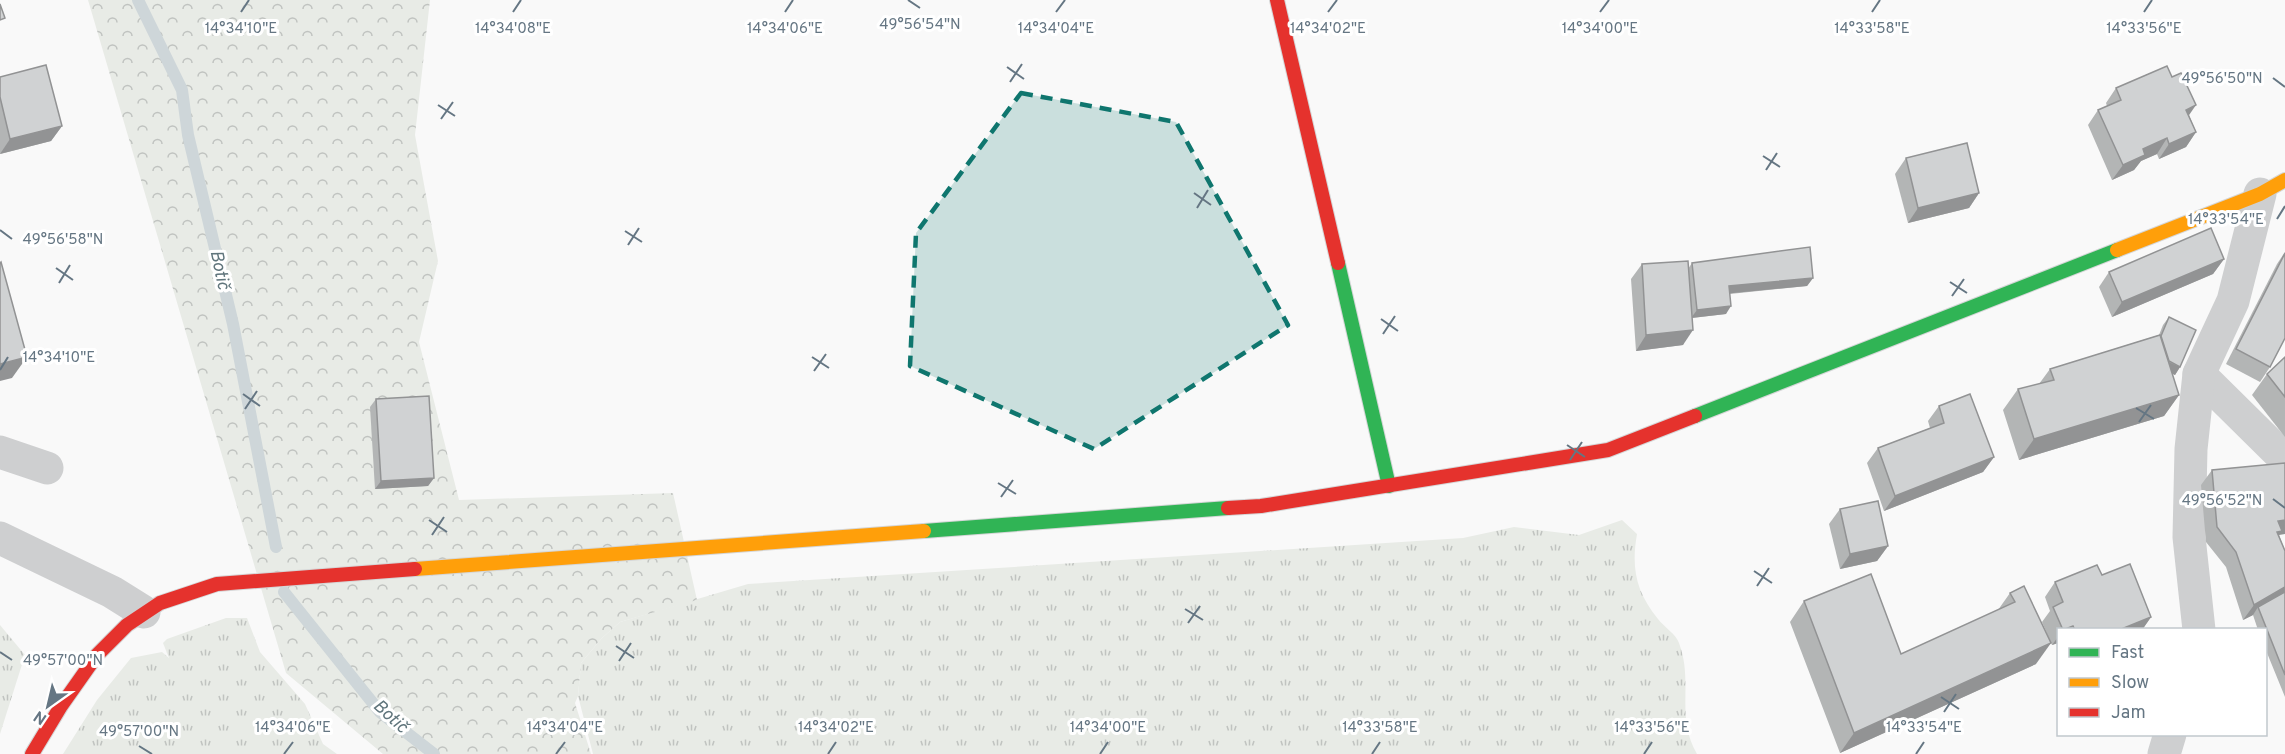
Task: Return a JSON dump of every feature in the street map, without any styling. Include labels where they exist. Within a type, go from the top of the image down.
[{"type":"street","points":[[1277,0],[1389,486]]},
{"type":"street","points":[[32,754],[38,741],[90,664],[113,637],[144,612],[179,596],[217,584],[1260,506],[1608,450],[2272,187]]},
{"type":"street","points":[[2199,628],[2189,537],[2191,449],[2199,374],[2233,301],[2272,187]]},
{"type":"street","points":[[2199,374],[2285,459]]},
{"type":"street","points":[[0,452],[46,468]]},
{"type":"street","points":[[0,538],[111,592],[144,612]]},
{"type":"street","points":[[2164,754],[2170,736]]},
{"type":"highlighted area","points":[[1021,93],[1176,122],[1288,325],[1094,449],[910,366],[916,233]]},
{"type":"green space","points":[[88,0],[430,0],[415,135],[438,261],[419,342],[459,500],[673,493],[697,600],[620,622],[602,638],[581,663],[578,696],[575,703],[591,754],[383,754],[286,673]]},
{"type":"green space","points":[[1622,520],[1637,534],[1635,569],[1640,589],[1658,619],[1679,643],[1685,672],[1687,726],[1697,754],[593,754],[578,696],[581,663],[602,638],[620,622],[748,584],[1463,538],[1514,527],[1579,535]]},
{"type":"green space","points":[[226,618],[247,618],[260,652],[305,704],[323,744],[337,754],[63,754],[97,700],[131,658],[162,652],[169,658],[163,643],[167,639]]},
{"type":"green space","points":[[0,625],[25,655],[0,734]]},
{"type":"building","points":[[0,4],[5,18],[0,20]]},
{"type":"building","points":[[46,65],[62,126],[10,139],[0,97],[0,77]]},
{"type":"building","points":[[2167,66],[2172,77],[2181,73],[2196,105],[2186,110],[2196,132],[2169,144],[2167,138],[2143,149],[2145,155],[2123,165],[2098,110],[2121,100],[2116,88]]},
{"type":"building","points":[[1967,143],[1979,193],[1918,208],[1906,158]]},
{"type":"building","points":[[2211,228],[2224,259],[2122,302],[2109,272]]},
{"type":"building","points":[[1810,247],[1813,278],[1729,286],[1731,306],[1697,310],[1692,263]]},
{"type":"building","points":[[2285,253],[2285,338],[2270,367],[2236,349]]},
{"type":"building","points":[[1688,261],[1693,330],[1646,335],[1642,264]]},
{"type":"building","points":[[0,263],[27,357],[0,364]]},
{"type":"building","points":[[2169,317],[2196,330],[2180,367],[2169,361],[2161,336]]},
{"type":"building","points":[[2160,335],[2179,395],[2034,439],[2018,389],[2054,380],[2050,369]]},
{"type":"building","points":[[2285,357],[2285,397],[2267,374]]},
{"type":"building","points":[[1970,394],[1994,457],[1895,496],[1878,448],[1944,423],[1939,406]]},
{"type":"building","points":[[429,396],[434,478],[381,481],[376,399]]},
{"type":"building","points":[[2285,463],[2285,520],[2278,521],[2282,531],[2277,532],[2285,551],[2285,587],[2254,605],[2236,552],[2217,527],[2212,470]]},
{"type":"building","points":[[1878,501],[1888,546],[1850,554],[1840,509]]},
{"type":"building","points":[[2130,564],[2151,617],[2124,628],[2074,628],[2073,626],[2062,628],[2053,607],[2063,602],[2055,582],[2097,565],[2102,575]]},
{"type":"building","points":[[1871,574],[1901,654],[2015,602],[2010,593],[2024,586],[2051,643],[1854,733],[1804,601]]},
{"type":"building","points":[[2285,592],[2285,675],[2267,628],[2258,607]]},
{"type":"waterway","name":"Botič","points":[[138,0],[182,90],[188,135],[233,324],[276,547]]},
{"type":"waterway","name":"Botič","points":[[284,592],[380,712],[434,754]]},
{"type":"traffic: fast","points":[[1695,416],[2117,250]]},
{"type":"traffic: fast","points":[[1338,263],[1389,486]]},
{"type":"traffic: fast","points":[[924,531],[1228,508]]},
{"type":"traffic: slow","points":[[2117,250],[2260,194],[2285,180]]},
{"type":"traffic: slow","points":[[415,569],[924,531]]},
{"type":"traffic: jam","points":[[1277,0],[1338,263]]},
{"type":"traffic: jam","points":[[1228,508],[1261,506],[1608,450],[1695,416]]},
{"type":"traffic: jam","points":[[32,754],[61,706],[97,655],[127,625],[160,603],[217,584],[415,569]]}]
